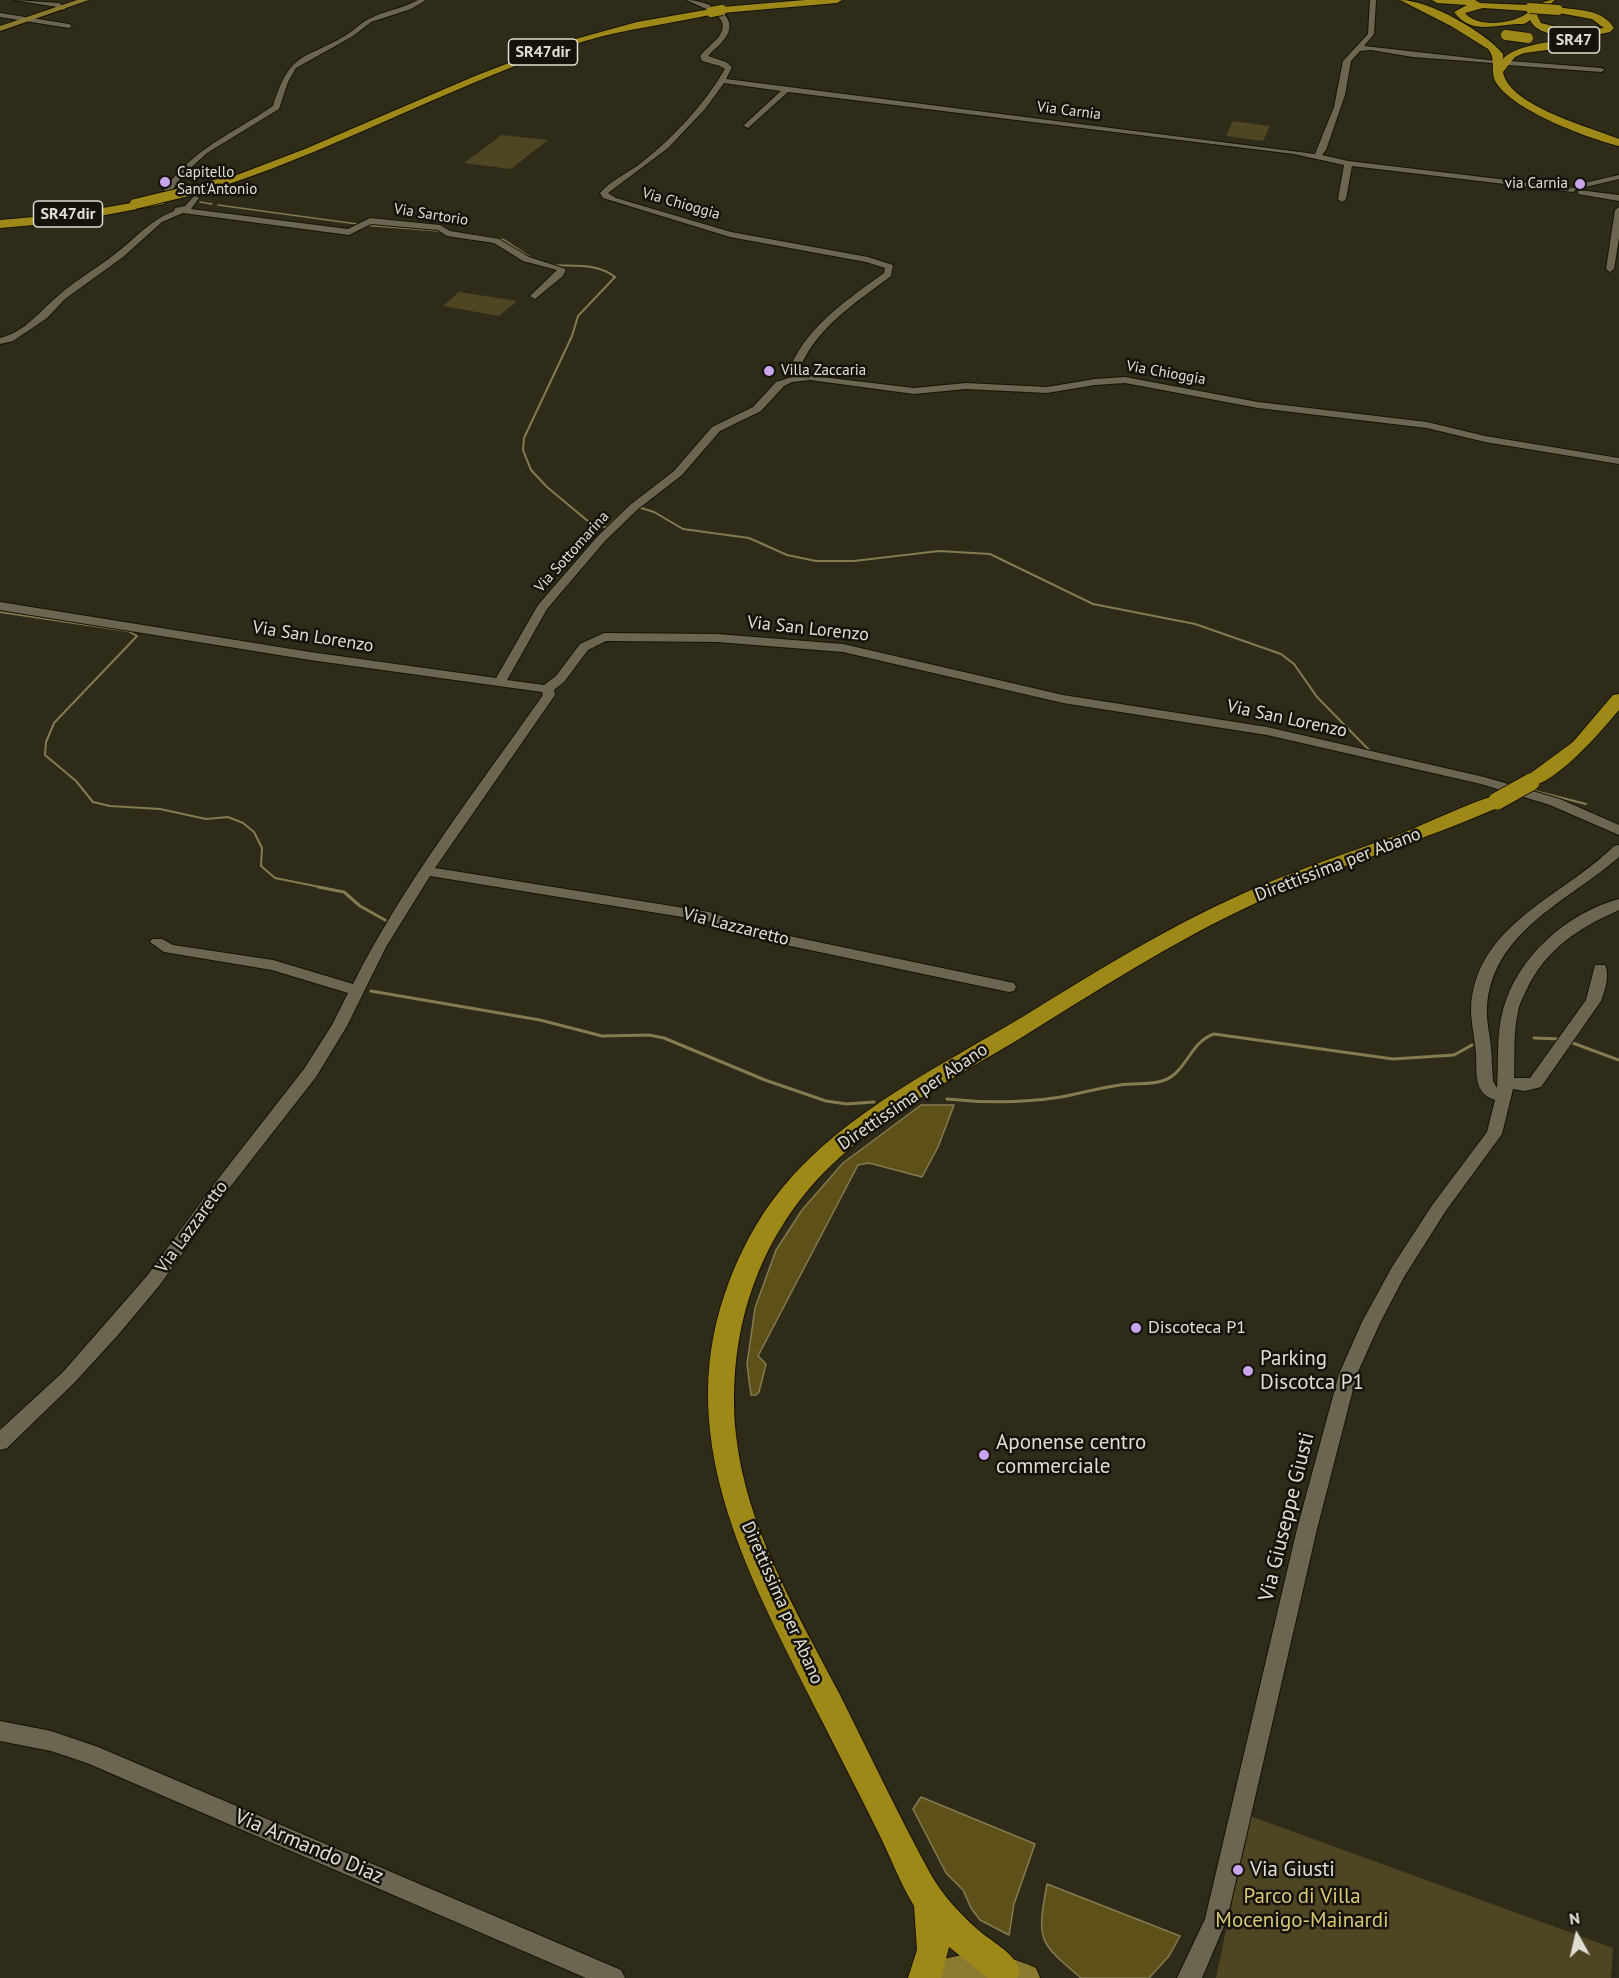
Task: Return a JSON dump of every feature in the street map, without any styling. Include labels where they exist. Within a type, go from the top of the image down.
[{"type":"highway","name":"SR47dir","points":[[0,221],[135,204],[222,183],[274,166],[563,45],[635,25],[716,11],[837,0]]},
{"type":"highway","points":[[1405,0],[1490,45],[1498,54],[1498,72],[1504,86],[1525,103],[1619,143]]},
{"type":"highway","points":[[1437,0],[1530,10]]},
{"type":"highway","name":"SR47","points":[[1437,0],[1440,10],[1455,20],[1528,38],[1573,40],[1619,37]]},
{"type":"highway","points":[[1492,0],[1530,10]]},
{"type":"highway","points":[[1530,10],[1538,25],[1564,33],[1595,34],[1609,27],[1599,18],[1554,5]]},
{"type":"highway","points":[[1530,10],[1512,24],[1484,24],[1462,18],[1459,12],[1465,8],[1479,6],[1530,10],[1554,5],[1608,12]]},
{"type":"highway","points":[[1498,72],[1511,34],[1530,10]]},
{"type":"highway","points":[[1498,72],[1511,56],[1522,50],[1619,37]]},
{"type":"highway","points":[[188,187],[257,168],[383,120]]},
{"type":"highway","points":[[198,196],[310,156],[383,120]]},
{"type":"highway","points":[[0,221],[78,216],[173,199]]},
{"type":"highway","name":"Direttissima per Abano","points":[[1015,1974],[975,1950],[929,1901],[761,1566],[731,1481],[722,1419],[722,1361],[727,1325],[736,1292],[749,1261],[766,1229],[818,1164],[870,1122],[926,1084],[1229,907],[1410,838],[1497,801],[1531,782],[1579,746],[1619,699]]},
{"type":"highway","name":"Direttissima per Abano","points":[[924,1978],[933,1956],[934,1933],[929,1901]]},
{"type":"main road","points":[[2,27],[40,15],[56,7],[84,0]]},
{"type":"main road","points":[[932,1978],[947,1970],[975,1966],[1015,1974]]},
{"type":"street","points":[[17,0],[56,7]]},
{"type":"street","points":[[173,199],[205,148],[276,107],[288,75],[299,63],[351,35],[369,21],[409,8],[423,0]]},
{"type":"street","points":[[690,0],[706,6],[725,20],[724,32],[704,56],[705,59],[728,67],[722,81]]},
{"type":"street","points":[[1317,156],[1322,150],[1340,97],[1347,73],[1347,61],[1367,45],[1371,34],[1373,0]]},
{"type":"street","points":[[0,15],[72,24],[55,33]]},
{"type":"street","points":[[1367,45],[1413,55],[1493,61]]},
{"type":"street","points":[[1510,63],[1601,70]]},
{"type":"street","name":"Via Carnia","points":[[722,81],[1207,141],[1317,156],[1348,163],[1563,190],[1581,189],[1619,198]]},
{"type":"street","name":"Via Chioggia","points":[[722,81],[657,153],[604,193],[613,200],[713,229],[868,260],[890,267],[888,274],[836,315],[801,352],[796,366],[801,377],[914,392],[966,386],[1047,390],[1095,382],[1125,380],[1258,405],[1413,423],[1524,445],[1525,441],[1529,440],[1619,459]]},
{"type":"street","points":[[748,126],[786,90]]},
{"type":"street","points":[[1342,199],[1348,163]]},
{"type":"street","points":[[1581,189],[1619,177]]},
{"type":"street","points":[[173,199],[188,187],[198,189],[198,196]]},
{"type":"street","name":"Via Sartorio","points":[[173,199],[188,208],[198,196]]},
{"type":"street","name":"Via Sartorio","points":[[0,341],[10,339],[44,316],[62,297],[120,255],[159,220],[173,199]]},
{"type":"street","name":"Via Sartorio","points":[[173,199],[350,232],[370,221],[440,228],[447,233],[496,241],[532,262],[562,269],[560,274],[535,296]]},
{"type":"street","points":[[1610,268],[1619,210]]},
{"type":"street","name":"Via Sottomarina","points":[[500,682],[542,608],[601,539],[636,505],[678,473],[721,425],[757,409],[780,384],[801,377]]},
{"type":"street","name":"Via San Lorenzo","points":[[0,606],[310,656],[547,689],[560,679],[584,647],[604,637],[717,638],[843,648],[1063,699],[1267,731],[1484,781],[1555,802],[1593,817],[1619,831]]},
{"type":"street","name":"Via Lazzaretto","points":[[0,1442],[69,1377],[153,1281],[220,1187],[310,1073],[339,1026],[378,947],[426,871],[549,695],[547,689]]},
{"type":"street","points":[[1600,968],[1598,988],[1593,1001],[1535,1083],[1504,1090],[1496,1096],[1489,1090],[1483,1075],[1485,1056],[1481,1033],[1481,992],[1495,958],[1519,925],[1619,849]]},
{"type":"street","name":"Via Lazzaretto","points":[[426,871],[709,917],[767,936],[1009,987]]},
{"type":"street","name":"Via Giuseppe Giusti","points":[[1188,1978],[1200,1958],[1216,1920],[1307,1529],[1348,1374],[1371,1322],[1398,1272],[1439,1208],[1494,1134],[1501,1117],[1510,1011],[1523,976],[1532,962],[1555,940],[1574,926],[1618,904]]},
{"type":"street","points":[[158,942],[170,949],[273,965],[357,990]]},
{"type":"street","name":"Via Armando Diaz","points":[[0,1731],[51,1741],[90,1754],[613,1978]]},
{"type":"green space","points":[[1233,121],[1270,126],[1263,141],[1226,136]]},
{"type":"green space","points":[[502,135],[548,140],[511,169],[464,163]]},
{"type":"green space","points":[[459,292],[517,301],[499,316],[443,306]]},
{"type":"green space","name":"Parco di Villa Mocenigo-Mainardi","points":[[1250,1816],[1613,1948],[1611,1978],[1216,1978]]},
{"type":"shaded area","points":[[921,1105],[954,1105],[938,1147],[922,1177],[869,1163],[858,1165],[758,1356],[766,1364],[759,1392],[751,1395],[747,1364],[755,1308],[776,1250],[802,1210],[843,1163]]},
{"type":"shaded area","points":[[921,1797],[1035,1844],[1014,1904],[1009,1935],[980,1920],[971,1908],[963,1890],[946,1873],[913,1809]]},
{"type":"shaded area","points":[[1047,1884],[1180,1936],[1169,1956],[1149,1978],[1081,1978],[1056,1956],[1044,1938],[1042,1917]]},
{"type":"waterway","points":[[200,202],[212,204]]},
{"type":"waterway","points":[[218,205],[357,224]]},
{"type":"waterway","points":[[385,226],[367,225],[442,231]]},
{"type":"waterway","points":[[467,234],[504,240],[533,259]]},
{"type":"waterway","points":[[550,265],[592,267],[615,277],[578,316],[572,336],[524,438],[523,450],[531,470],[547,487],[595,527],[607,527],[624,511]]},
{"type":"waterway","points":[[638,507],[654,512],[683,529],[749,538],[787,555],[816,561],[854,561],[939,551],[990,554],[1093,604],[1195,624],[1281,654],[1294,664],[1317,697],[1370,751]]},
{"type":"waterway","points":[[0,612],[128,631],[137,636],[54,723],[46,742],[45,755],[76,781],[93,802],[110,806],[160,809],[206,819],[228,817],[243,823],[254,832],[262,848],[261,866],[275,878],[325,888]]},
{"type":"waterway","points":[[1531,790],[1586,804]]},
{"type":"waterway","points":[[318,887],[344,892],[360,906],[385,920]]},
{"type":"waterway","points":[[371,991],[540,1020],[602,1036],[649,1035],[664,1038],[765,1080],[826,1101],[847,1104],[874,1102]]},
{"type":"waterway","points":[[947,1099],[990,1102],[1032,1100],[1061,1097],[1126,1084],[1160,1082],[1179,1070],[1199,1043],[1214,1034],[1393,1059],[1454,1055],[1472,1045]]},
{"type":"waterway","points":[[1534,1038],[1561,1039]]},
{"type":"waterway","points":[[1570,1042],[1619,1060]]},
{"type":"place","name":"Capitello Sant'Antonio","points":[[165,182]]},
{"type":"place","name":"via Carnia","points":[[1580,184]]},
{"type":"place","name":"Villa Zaccaria","points":[[769,371]]},
{"type":"place","name":"Discoteca P1","points":[[1136,1328]]},
{"type":"place","name":"Parking Discotca P1","points":[[1248,1371]]},
{"type":"place","name":"Aponense centro commerciale","points":[[984,1455]]},
{"type":"place","name":"Via Giusti","points":[[1238,1870]]}]
